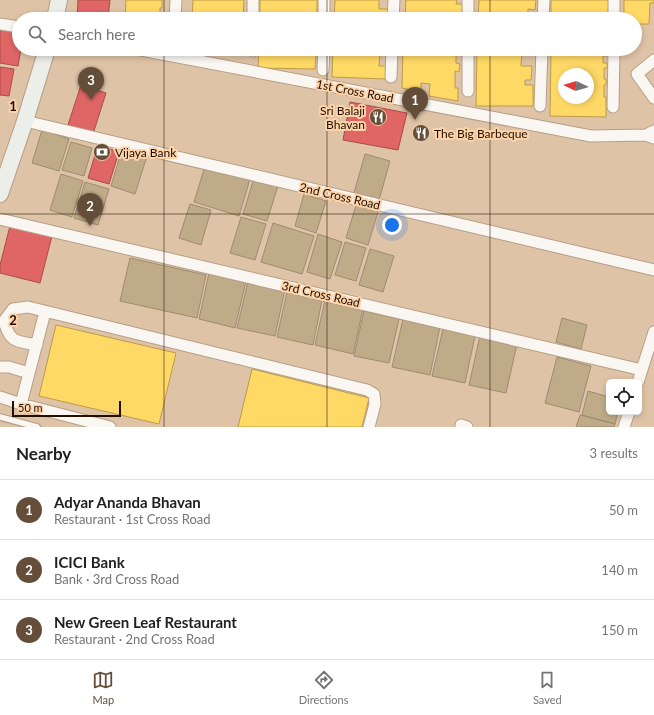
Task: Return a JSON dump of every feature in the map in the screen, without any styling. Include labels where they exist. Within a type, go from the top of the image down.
[{"type":"main road","points":[[56,12],[59,0]]},
{"type":"main road","points":[[0,194],[3,174],[25,121],[45,56]]},
{"type":"street","points":[[175,12],[176,0]]},
{"type":"street","points":[[253,12],[254,0]]},
{"type":"street","points":[[324,0],[324,12]]},
{"type":"street","points":[[393,12],[394,0]]},
{"type":"street","points":[[468,0],[468,12]]},
{"type":"street","points":[[543,12],[544,0]]},
{"type":"street","points":[[614,0],[614,12]]},
{"type":"street","points":[[0,24],[12,26]]},
{"type":"street","name":"1st Cross Road","points":[[172,56],[584,135],[651,135]]},
{"type":"street","points":[[323,70],[324,56]]},
{"type":"street","points":[[391,77],[392,56]]},
{"type":"street","points":[[468,56],[468,91]]},
{"type":"street","points":[[540,106],[542,56]]},
{"type":"street","points":[[613,107],[614,56]]},
{"type":"street","points":[[654,60],[637,74],[654,98]]},
{"type":"street","name":"2nd Cross Road","points":[[25,121],[654,270]]},
{"type":"street","name":"3rd Cross Road","points":[[0,219],[642,370]]},
{"type":"street","points":[[37,345],[16,341],[7,333],[2,321],[12,309],[28,307],[367,390],[374,394],[375,404],[369,427]]},
{"type":"street","points":[[21,404],[45,312]]},
{"type":"street","points":[[639,379],[654,332]]},
{"type":"street","points":[[0,367],[9,367],[29,373]]},
{"type":"street","points":[[0,397],[21,404],[110,427]]},
{"type":"street","points":[[624,427],[628,415]]},
{"type":"lane","points":[[0,417],[37,427]]},
{"type":"building: Homes","points":[[126,0],[162,0],[162,8],[160,8],[160,12],[125,12]]},
{"type":"building: Homes","points":[[193,0],[244,0],[243,12],[192,12]]},
{"type":"building: Homes","points":[[260,0],[317,0],[317,12],[260,12]]},
{"type":"building: Homes","points":[[335,0],[379,0],[379,9],[388,9],[388,12],[334,12]]},
{"type":"building: Homes","points":[[406,0],[457,0],[456,4],[463,4],[462,12],[405,12]]},
{"type":"building: Homes","points":[[479,0],[536,0],[535,10],[528,9],[528,12],[478,12]]},
{"type":"building: Homes","points":[[551,0],[609,0],[608,12],[551,12]]},
{"type":"building: Homes","points":[[624,0],[654,0],[654,3],[650,3],[649,24],[642,24],[642,12],[624,12]]},
{"type":"building: Homes","points":[[259,56],[316,56],[315,69],[258,68]]},
{"type":"building: Homes","points":[[333,56],[380,56],[379,66],[386,66],[386,79],[332,77]]},
{"type":"building: Homes","points":[[403,56],[456,56],[456,63],[460,64],[459,72],[455,71],[455,88],[458,88],[458,101],[429,96],[430,84],[421,83],[421,92],[402,88]]},
{"type":"building: Homes","points":[[477,56],[522,56],[521,66],[532,66],[531,80],[525,80],[525,85],[533,85],[533,106],[476,106]]},
{"type":"building: Homes","points":[[551,56],[603,56],[603,63],[607,63],[607,68],[604,68],[604,79],[606,79],[606,85],[604,85],[604,97],[606,97],[606,117],[550,116]]},
{"type":"building: Homes","points":[[56,325],[176,353],[159,424],[39,396]]},
{"type":"building: Homes","points":[[252,369],[369,398],[362,427],[238,427]]},
{"type":"building: Shops","points":[[78,0],[110,0],[109,12],[77,12]]},
{"type":"building: Shops","points":[[0,27],[12,29],[12,56],[20,56],[18,66],[0,63]]},
{"type":"building: Shops","points":[[0,67],[14,69],[9,96],[0,95]]},
{"type":"building: Shops","points":[[81,85],[106,93],[93,134],[68,125]]},
{"type":"building: Shops","points":[[350,102],[407,113],[398,150],[343,140]]},
{"type":"building: Shops","points":[[98,145],[119,152],[109,184],[88,178]]},
{"type":"building: Shops","points":[[10,226],[52,236],[40,283],[0,273],[0,265]]},
{"type":"building: Other","points":[[42,130],[69,139],[59,171],[32,163]]},
{"type":"building: Other","points":[[71,142],[92,148],[84,176],[62,170]]},
{"type":"building: Other","points":[[122,149],[147,156],[135,194],[111,186]]},
{"type":"building: Other","points":[[365,154],[390,161],[379,200],[354,193]]},
{"type":"building: Other","points":[[205,166],[250,179],[239,216],[194,202]]},
{"type":"building: Other","points":[[61,174],[83,181],[72,217],[50,210]]},
{"type":"building: Other","points":[[254,178],[278,186],[267,221],[243,214]]},
{"type":"building: Other","points":[[85,182],[109,189],[98,225],[74,218]]},
{"type":"building: Other","points":[[304,194],[326,201],[316,233],[295,226]]},
{"type":"building: Other","points":[[357,202],[379,209],[368,245],[346,238]]},
{"type":"building: Other","points":[[190,204],[211,210],[201,245],[179,238]]},
{"type":"building: Other","points":[[241,217],[266,224],[255,260],[230,253]]},
{"type":"building: Other","points":[[273,223],[314,236],[302,274],[261,262]]},
{"type":"building: Other","points":[[318,234],[342,242],[330,279],[307,272]]},
{"type":"building: Other","points":[[345,242],[366,248],[356,281],[335,275]]},
{"type":"building: Other","points":[[370,249],[394,256],[383,292],[359,285]]},
{"type":"building: Other","points":[[130,258],[206,275],[197,318],[120,301]]},
{"type":"building: Other","points":[[209,273],[246,281],[235,328],[199,319]]},
{"type":"building: Other","points":[[248,281],[285,289],[275,336],[237,328]]},
{"type":"building: Other","points":[[287,292],[322,300],[313,345],[277,337]]},
{"type":"building: Other","points":[[325,300],[363,309],[353,354],[315,345]]},
{"type":"building: Other","points":[[364,311],[399,319],[389,363],[354,356]]},
{"type":"building: Other","points":[[562,318],[587,325],[581,349],[556,342]]},
{"type":"building: Other","points":[[403,319],[440,327],[430,375],[392,367]]},
{"type":"building: Other","points":[[443,329],[475,336],[465,383],[432,376]]},
{"type":"building: Other","points":[[480,336],[517,344],[506,393],[469,385]]},
{"type":"building: Other","points":[[557,357],[591,366],[579,412],[545,403]]},
{"type":"building: Other","points":[[588,391],[606,396],[606,415],[617,415],[615,424],[582,415]]},
{"type":"building: Other","points":[[580,415],[615,424],[614,427],[576,427]]},
{"type":"place","name":"New Green Leaf Restaurant","points":[[91,100]]},
{"type":"place","name":"Sri Balaji Bhavan","points":[[378,117]]},
{"type":"place","name":"Adyar Ananda Bhavan","points":[[415,120]]},
{"type":"place","name":"The Big Barbeque","points":[[421,133]]},
{"type":"place","name":"Vijaya Bank","points":[[102,152]]},
{"type":"place","name":"ICICI Bank","points":[[90,226]]}]
